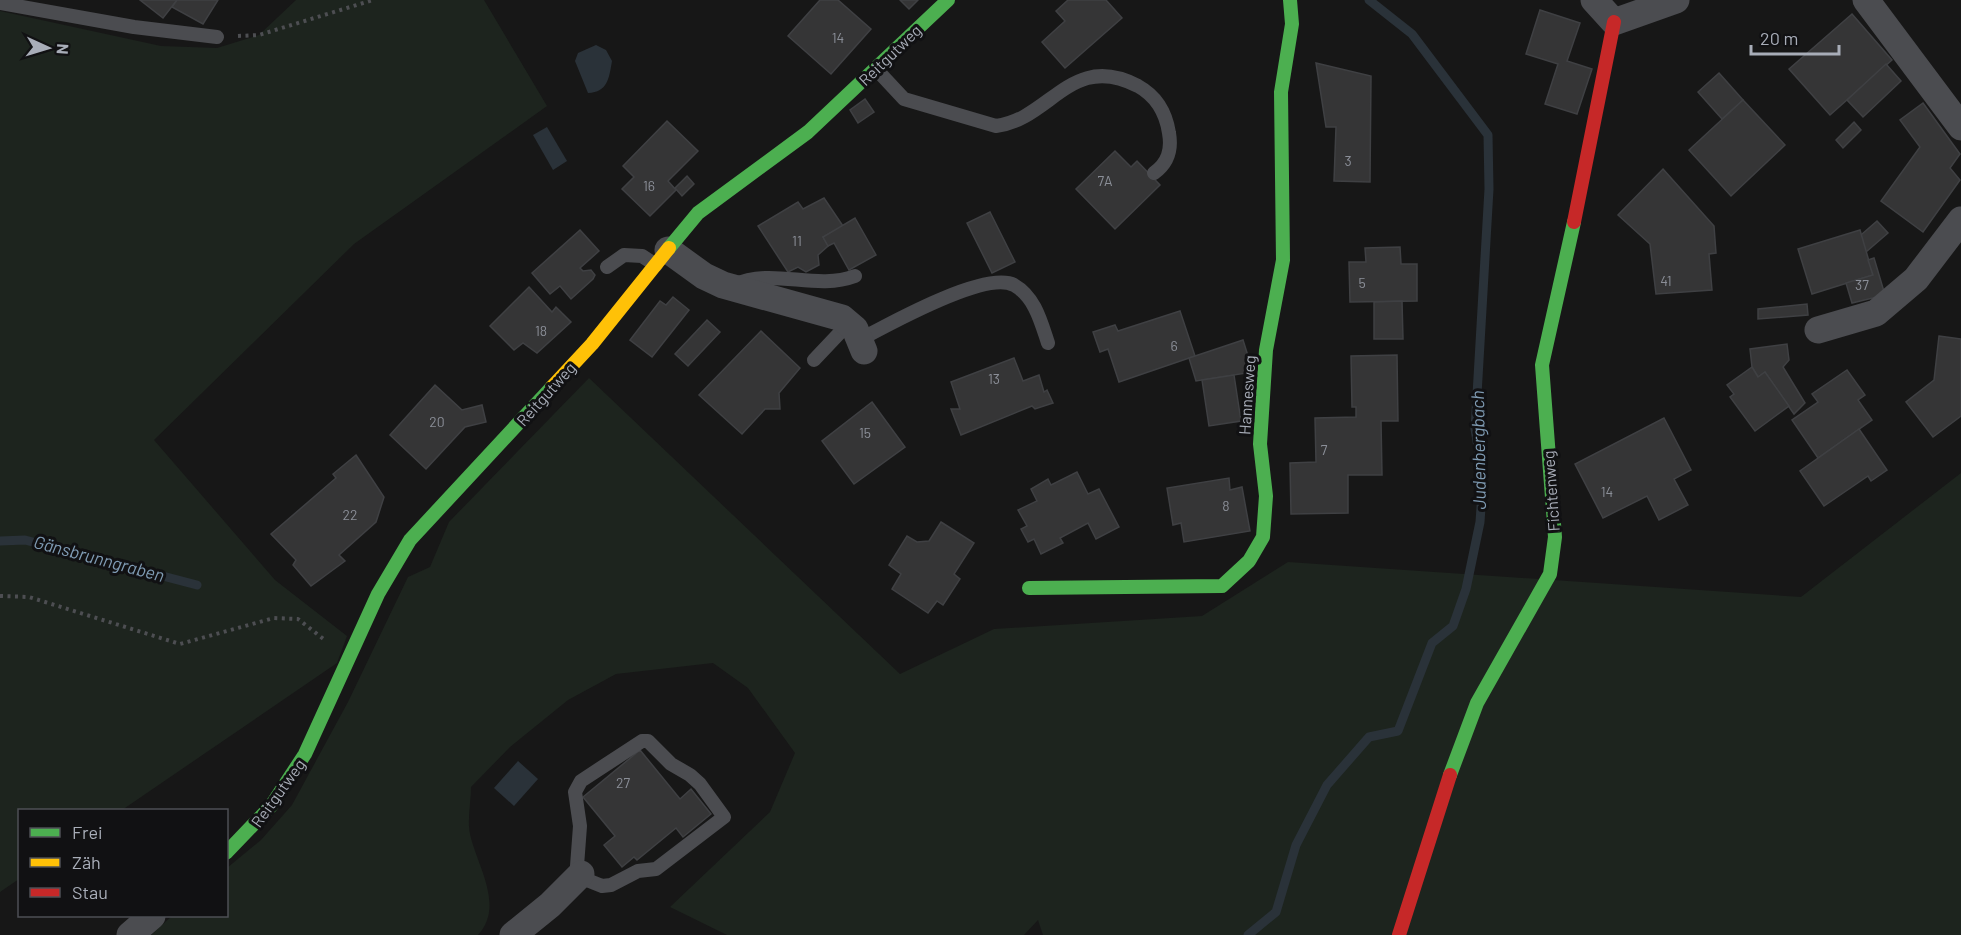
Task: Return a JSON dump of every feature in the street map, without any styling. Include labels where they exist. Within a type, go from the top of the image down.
[{"type":"street","name":"Reitgutweg","points":[[228,851],[261,820],[293,776],[328,710],[385,581],[409,541],[568,370],[698,213],[713,200],[785,151],[948,0]]},
{"type":"street","name":"Hannesweg","points":[[1029,588],[1222,586],[1249,561],[1263,537],[1266,496],[1260,444],[1266,350],[1283,260],[1281,92],[1292,24],[1290,0]]},
{"type":"street","points":[[1594,0],[1614,22],[1676,0]]},
{"type":"street","points":[[1866,0],[1961,127]]},
{"type":"street","name":"Fichtenweg","points":[[1399,935],[1422,869],[1454,760],[1477,703],[1550,574],[1555,537],[1542,365],[1594,131],[1614,22]]},
{"type":"street","points":[[1818,330],[1876,313],[1916,279],[1961,220]]},
{"type":"street","points":[[662,258],[730,287],[832,313],[858,338]]},
{"type":"street","points":[[513,935],[550,905],[581,874]]},
{"type":"street","points":[[130,935],[150,917]]},
{"type":"lane","points":[[0,3],[134,27],[217,37]]},
{"type":"lane","points":[[876,69],[904,99],[996,126],[1010,124],[1081,78],[1106,76],[1125,79],[1147,91],[1167,116],[1172,145],[1165,166],[1154,173]]},
{"type":"lane","points":[[608,267],[624,255],[662,258]]},
{"type":"lane","points":[[730,287],[757,278],[839,281],[855,276]]},
{"type":"lane","points":[[814,360],[954,295],[988,283],[1006,282],[1019,288],[1030,300],[1048,343]]},
{"type":"lane","points":[[648,741],[671,764],[690,775],[722,813],[721,821],[656,869],[628,875],[611,885],[596,885],[581,874],[577,855],[580,826],[574,799],[577,787],[638,742],[648,741]]},
{"type":"path","points":[[217,37],[259,35],[373,0]]},
{"type":"path","points":[[0,596],[29,597],[180,644],[274,618],[298,619],[332,645],[353,652]]},
{"type":"shaded area","points":[[296,0],[484,0],[547,106],[354,244],[154,440],[275,580],[347,636],[337,663],[123,809],[18,809],[18,880],[0,892],[0,11],[161,46],[217,48],[259,35]]},
{"type":"shaded area","points":[[596,45],[606,50],[612,61],[604,87],[588,93],[575,61],[578,53]]},
{"type":"shaded area","points":[[547,127],[567,161],[553,170],[533,135]]},
{"type":"shaded area","points":[[589,378],[900,674],[994,629],[1202,616],[1288,562],[1801,597],[1961,473],[1961,935],[1043,935],[1038,920],[1024,935],[727,935],[670,907],[770,812],[795,753],[748,688],[713,663],[616,674],[568,700],[510,747],[471,787],[469,829],[489,899],[486,924],[478,935],[151,935],[171,917],[228,917],[228,867],[261,840],[292,805],[348,702],[408,577],[430,567],[449,522]]},
{"type":"shaded area","points":[[518,761],[538,779],[514,806],[494,788]]},
{"type":"building","points":[[140,0],[177,0],[163,18]]},
{"type":"building","points":[[177,0],[218,0],[203,24],[172,7]]},
{"type":"building","points":[[820,0],[838,0],[871,29],[831,74],[788,36]]},
{"type":"building","points":[[900,0],[918,0],[909,9]]},
{"type":"building","points":[[1068,0],[1106,0],[1122,18],[1065,68],[1042,42],[1065,21],[1056,11]]},
{"type":"building","points":[[1540,10],[1580,23],[1567,61],[1592,69],[1577,114],[1545,104],[1558,64],[1526,54]]},
{"type":"building","points":[[1852,14],[1892,60],[1830,115],[1789,69]]},
{"type":"building","points":[[1316,63],[1371,76],[1370,182],[1334,181],[1336,127],[1326,127]]},
{"type":"building","points":[[1886,64],[1901,81],[1863,117],[1847,100]]},
{"type":"building","points":[[1719,73],[1743,100],[1722,119],[1698,92]]},
{"type":"building","points":[[865,99],[874,112],[858,123],[850,110]]},
{"type":"building","points":[[1743,100],[1785,145],[1731,196],[1689,150]]},
{"type":"building","points":[[1923,103],[1960,154],[1950,168],[1960,180],[1923,232],[1881,201],[1920,147],[1900,120]]},
{"type":"building","points":[[667,121],[698,151],[668,181],[676,190],[650,216],[622,189],[634,177],[623,166]]},
{"type":"building","points":[[1854,122],[1861,130],[1843,148],[1836,140]]},
{"type":"building","points":[[1115,151],[1131,167],[1137,161],[1160,185],[1115,229],[1076,189]]},
{"type":"building","points":[[1663,169],[1714,226],[1716,253],[1709,254],[1712,290],[1656,294],[1650,244],[1618,215]]},
{"type":"building","points":[[687,176],[694,184],[682,196],[675,188]]},
{"type":"building","points":[[824,198],[843,226],[823,237],[828,246],[818,255],[819,265],[806,272],[798,267],[788,272],[758,226],[798,202],[803,209]]},
{"type":"building","points":[[990,212],[1015,262],[992,273],[967,223]]},
{"type":"building","points":[[855,218],[876,255],[849,270],[834,243],[828,246],[823,237]]},
{"type":"building","points":[[1877,221],[1888,233],[1866,252],[1861,235]]},
{"type":"building","points":[[580,230],[599,251],[580,268],[583,271],[591,270],[595,275],[571,299],[560,286],[550,294],[532,273]]},
{"type":"building","points":[[1860,230],[1873,275],[1812,294],[1798,249]]},
{"type":"building","points":[[1400,247],[1401,264],[1417,264],[1417,301],[1350,302],[1349,262],[1366,262],[1365,248]]},
{"type":"building","points":[[1874,258],[1885,295],[1852,303],[1846,283],[1873,275],[1868,260]]},
{"type":"building","points":[[529,287],[552,312],[556,307],[571,322],[537,353],[523,343],[514,350],[490,326]]},
{"type":"building","points":[[673,297],[689,310],[652,357],[630,340],[660,301],[666,305]]},
{"type":"building","points":[[1402,301],[1403,339],[1374,339],[1374,302]]},
{"type":"building","points":[[1807,304],[1808,315],[1758,319],[1758,309]]},
{"type":"building","points":[[1180,311],[1195,356],[1119,382],[1108,349],[1100,352],[1093,332],[1115,325],[1118,331]]},
{"type":"building","points":[[707,320],[720,332],[688,366],[675,354]]},
{"type":"building","points":[[761,331],[800,368],[779,393],[780,409],[765,409],[742,434],[699,395]]},
{"type":"building","points":[[1939,336],[1961,339],[1961,416],[1933,437],[1906,402],[1934,380]]},
{"type":"building","points":[[1243,340],[1253,372],[1196,381],[1189,358]]},
{"type":"building","points":[[1787,344],[1789,360],[1783,367],[1805,403],[1794,414],[1765,372],[1758,377],[1752,367],[1750,349]]},
{"type":"building","points":[[1397,355],[1398,421],[1381,421],[1382,475],[1348,475],[1348,513],[1291,514],[1290,463],[1316,462],[1315,418],[1356,417],[1356,407],[1352,407],[1351,356]]},
{"type":"building","points":[[1014,358],[1023,381],[1039,375],[1044,392],[1047,390],[1053,403],[1035,409],[1032,406],[961,435],[951,409],[960,409],[951,382]]},
{"type":"building","points":[[1752,367],[1758,377],[1765,372],[1789,406],[1755,431],[1730,397],[1734,394],[1727,385]]},
{"type":"building","points":[[1847,370],[1865,395],[1858,400],[1872,420],[1818,458],[1792,420],[1818,402],[1812,394]]},
{"type":"building","points":[[1234,375],[1241,421],[1209,426],[1202,380]]},
{"type":"building","points":[[435,385],[462,410],[482,405],[486,422],[465,427],[426,469],[390,435]]},
{"type":"building","points":[[872,402],[905,447],[854,484],[822,441]]},
{"type":"building","points":[[1664,418],[1691,470],[1674,479],[1688,505],[1659,520],[1647,496],[1603,518],[1575,464]]},
{"type":"building","points":[[1859,429],[1887,470],[1871,481],[1868,476],[1824,506],[1800,471]]},
{"type":"building","points":[[356,455],[384,497],[376,522],[339,555],[345,561],[311,586],[293,565],[296,560],[271,534],[336,478],[333,474]]},
{"type":"building","points":[[1077,472],[1088,494],[1099,489],[1119,527],[1096,539],[1088,523],[1060,538],[1063,543],[1041,554],[1034,539],[1028,542],[1021,529],[1027,526],[1018,510],[1037,501],[1031,489],[1048,479],[1051,485]]},
{"type":"building","points":[[1229,478],[1230,490],[1242,487],[1250,531],[1184,542],[1181,523],[1173,525],[1167,488]]},
{"type":"building","points":[[941,522],[974,543],[954,574],[960,579],[943,605],[937,601],[928,613],[892,589],[901,574],[889,565],[907,536],[917,542],[929,541]]},
{"type":"building","points":[[640,750],[680,799],[691,789],[711,814],[683,837],[676,828],[637,860],[634,857],[622,867],[604,845],[615,836],[583,797]]},
{"type":"waterway","name":"Judenbergbach","points":[[1248,935],[1276,912],[1296,845],[1327,785],[1369,737],[1398,731],[1432,643],[1453,626],[1466,589],[1480,522],[1483,478],[1475,429],[1489,189],[1488,135],[1412,34],[1369,0]]},
{"type":"waterway","name":"Gänsbrunngraben","points":[[0,541],[25,540],[197,585]]},
{"type":"traffic: fast","points":[[669,248],[698,213],[808,132],[948,0]]},
{"type":"traffic: fast","points":[[1029,588],[1222,586],[1249,561],[1263,537],[1266,496],[1260,444],[1266,350],[1283,260],[1281,92],[1292,24],[1290,0]]},
{"type":"traffic: fast","points":[[1450,775],[1477,703],[1550,574],[1555,537],[1542,365],[1574,222]]},
{"type":"traffic: fast","points":[[228,851],[271,806],[305,754],[378,594],[410,540],[552,387]]},
{"type":"traffic: slow","points":[[552,387],[592,344],[669,248]]},
{"type":"traffic: jam","points":[[1574,222],[1614,22]]},
{"type":"traffic: jam","points":[[1399,935],[1450,775]]}]
